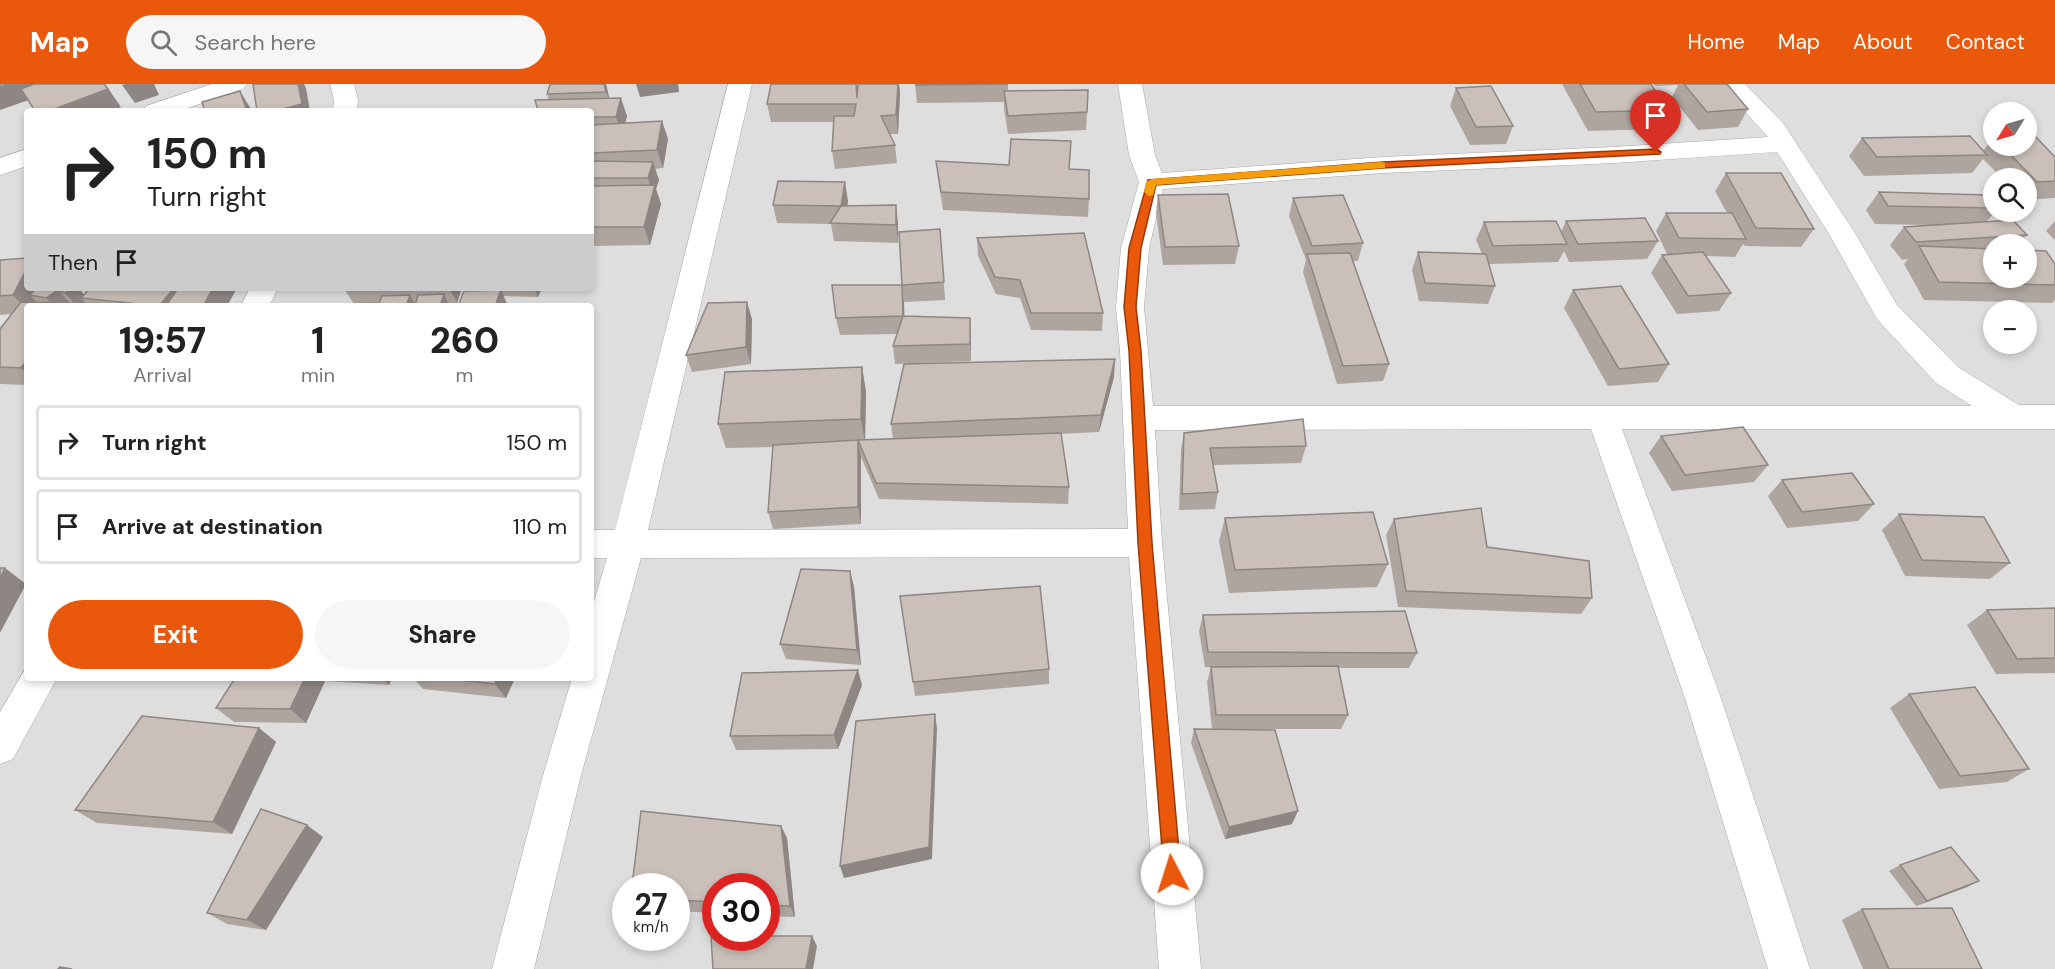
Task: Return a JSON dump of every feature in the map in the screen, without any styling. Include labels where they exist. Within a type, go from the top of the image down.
[{"type":"street","points":[[164,108],[235,84]]},
{"type":"street","points":[[342,84],[346,100],[345,108]]},
{"type":"street","points":[[594,662],[628,543],[740,84]]},
{"type":"street","points":[[1130,84],[1142,155],[1152,182],[1135,248],[1130,307],[1135,351],[1145,543],[1180,969]]},
{"type":"street","points":[[1732,84],[1774,128],[1842,233],[1887,312],[1947,375],[2013,417],[2055,436]]},
{"type":"street","points":[[1152,182],[1383,165],[1614,155],[1783,144]]},
{"type":"street","points":[[0,166],[24,158]]},
{"type":"street","points":[[1137,418],[2055,417]]},
{"type":"street","points":[[1603,419],[1703,698],[1789,969]]},
{"type":"street","points":[[594,544],[1145,543]]},
{"type":"street","points":[[513,969],[561,779],[589,681]]},
{"type":"street","points":[[0,747],[23,685]]},
{"type":"shaded area","points":[[0,84],[2055,84],[2055,969],[0,969]]},
{"type":"building","points":[[34,84],[104,84],[108,89],[57,108],[33,108],[21,89]]},
{"type":"building","points":[[253,84],[298,84],[302,104],[287,108],[257,108]]},
{"type":"building","points":[[550,84],[604,84],[606,92],[547,94]]},
{"type":"building","points":[[771,84],[856,84],[857,98],[858,84],[898,84],[896,115],[881,116],[895,145],[832,151],[834,116],[854,116],[856,104],[767,104]]},
{"type":"building","points":[[916,84],[1008,84],[916,85]]},
{"type":"building","points":[[1580,84],[1651,84],[1667,110],[1596,112]]},
{"type":"building","points":[[1684,84],[1727,84],[1748,109],[1707,112]]},
{"type":"building","points":[[1491,86],[1513,126],[1476,127],[1456,88]]},
{"type":"building","points":[[1088,90],[1087,112],[1008,116],[1004,91]]},
{"type":"building","points":[[240,91],[246,108],[204,108],[202,102]]},
{"type":"building","points":[[621,98],[616,117],[594,117],[594,108],[537,108],[535,100]]},
{"type":"building","points":[[662,121],[657,150],[594,153],[594,125]]},
{"type":"building","points":[[1970,136],[1983,151],[1983,155],[1877,157],[1862,138]]},
{"type":"building","points":[[2037,138],[2055,157],[2055,181],[2037,182],[2037,168],[2023,168],[2012,156],[2037,156]]},
{"type":"building","points":[[1011,139],[1071,141],[1069,169],[1089,170],[1089,199],[941,192],[936,161],[1009,165]]},
{"type":"building","points":[[594,161],[653,162],[648,178],[594,178]]},
{"type":"building","points":[[1726,173],[1781,173],[1814,229],[1756,228]]},
{"type":"building","points":[[778,181],[845,182],[841,206],[773,205]]},
{"type":"building","points":[[655,185],[644,227],[594,227],[594,186]]},
{"type":"building","points":[[1879,192],[1983,195],[1983,208],[1888,206]]},
{"type":"building","points":[[1228,194],[1239,246],[1165,247],[1158,195]]},
{"type":"building","points":[[1343,195],[1363,243],[1312,246],[1293,198]]},
{"type":"building","points":[[896,205],[896,225],[830,223],[841,206]]},
{"type":"building","points":[[1666,213],[1732,213],[1746,239],[1679,238]]},
{"type":"building","points":[[1645,218],[1658,241],[1578,244],[1566,221]]},
{"type":"building","points":[[1556,221],[1567,244],[1493,246],[1484,222]]},
{"type":"building","points":[[2015,222],[2026,234],[1983,234],[1983,238],[1916,242],[1904,227]]},
{"type":"building","points":[[940,229],[944,282],[902,285],[899,232]]},
{"type":"building","points":[[1084,233],[1103,313],[1031,313],[1020,280],[995,277],[977,238]]},
{"type":"building","points":[[1919,246],[1983,249],[1983,283],[1939,282]]},
{"type":"building","points":[[2037,251],[2046,251],[2055,264],[2055,285],[2037,285]]},
{"type":"building","points":[[1418,252],[1486,254],[1495,286],[1425,283]]},
{"type":"building","points":[[1703,252],[1731,293],[1688,296],[1662,255]]},
{"type":"building","points":[[1350,253],[1389,364],[1343,366],[1307,254]]},
{"type":"building","points":[[24,258],[24,274],[13,295],[0,296],[0,260]]},
{"type":"building","points":[[832,285],[902,285],[903,316],[836,318]]},
{"type":"building","points":[[1621,286],[1669,364],[1619,369],[1573,290]]},
{"type":"building","points":[[33,291],[56,291],[46,298],[30,295]]},
{"type":"building","points":[[87,291],[172,291],[162,303],[130,303],[81,298]]},
{"type":"building","points":[[176,291],[211,291],[205,303],[168,303]]},
{"type":"building","points":[[464,291],[501,291],[496,303],[459,303]]},
{"type":"building","points":[[444,294],[441,303],[416,303],[418,295]]},
{"type":"building","points":[[410,295],[407,303],[379,303],[382,296]]},
{"type":"building","points":[[21,302],[69,303],[24,303],[24,364],[21,368],[0,367],[0,329]]},
{"type":"building","points":[[747,302],[746,347],[686,355],[708,303]]},
{"type":"building","points":[[903,316],[970,318],[970,344],[893,346]]},
{"type":"building","points":[[1115,359],[1101,415],[891,424],[904,364]]},
{"type":"building","points":[[862,367],[861,419],[718,424],[725,372]]},
{"type":"building","points":[[1303,419],[1306,446],[1210,448],[1218,492],[1182,494],[1184,433]]},
{"type":"building","points":[[1743,427],[1768,465],[1685,475],[1661,436]]},
{"type":"building","points":[[1061,433],[1069,487],[876,483],[858,440]]},
{"type":"building","points":[[858,440],[858,507],[768,512],[773,445]]},
{"type":"building","points":[[1852,473],[1874,504],[1802,512],[1782,480]]},
{"type":"building","points":[[1481,508],[1487,547],[1589,561],[1592,598],[1406,591],[1394,519]]},
{"type":"building","points":[[1373,512],[1388,564],[1235,570],[1225,518]]},
{"type":"building","points":[[1899,514],[1984,517],[2010,563],[1922,560]]},
{"type":"building","points":[[0,568],[5,568],[0,578]]},
{"type":"building","points":[[801,569],[850,571],[857,650],[780,644]]},
{"type":"building","points":[[1040,586],[1049,669],[913,682],[900,596]]},
{"type":"building","points":[[2055,608],[2055,658],[2017,659],[1987,610]]},
{"type":"building","points":[[1405,611],[1417,653],[1208,652],[1203,615]]},
{"type":"building","points":[[1338,666],[1348,715],[1216,715],[1211,667]]},
{"type":"building","points":[[858,670],[834,735],[730,736],[742,673]]},
{"type":"building","points":[[233,681],[304,681],[290,709],[216,708]]},
{"type":"building","points":[[469,681],[496,681],[495,684]]},
{"type":"building","points":[[1975,687],[2029,769],[1960,776],[1909,694]]},
{"type":"building","points":[[935,714],[929,847],[840,866],[856,721]]},
{"type":"building","points":[[142,716],[259,728],[213,822],[75,810]]},
{"type":"building","points":[[1194,729],[1275,730],[1298,811],[1229,827]]},
{"type":"building","points":[[261,809],[307,825],[247,920],[207,913]]},
{"type":"building","points":[[641,811],[781,826],[790,906],[780,906],[780,873],[702,873],[702,901],[690,901],[690,873],[634,873]]},
{"type":"building","points":[[1951,847],[1979,881],[1927,901],[1900,865]]},
{"type":"building","points":[[1952,908],[1982,969],[1889,969],[1862,909]]},
{"type":"building","points":[[780,936],[812,936],[806,969],[713,969],[712,951],[780,951]]},
{"type":"slow traffic","points":[[1149,192],[1152,182],[1381,165]]},
{"type":"route","points":[[1172,874],[1145,543],[1135,351],[1130,307],[1135,248],[1152,182],[1383,165],[1656,152]]}]
